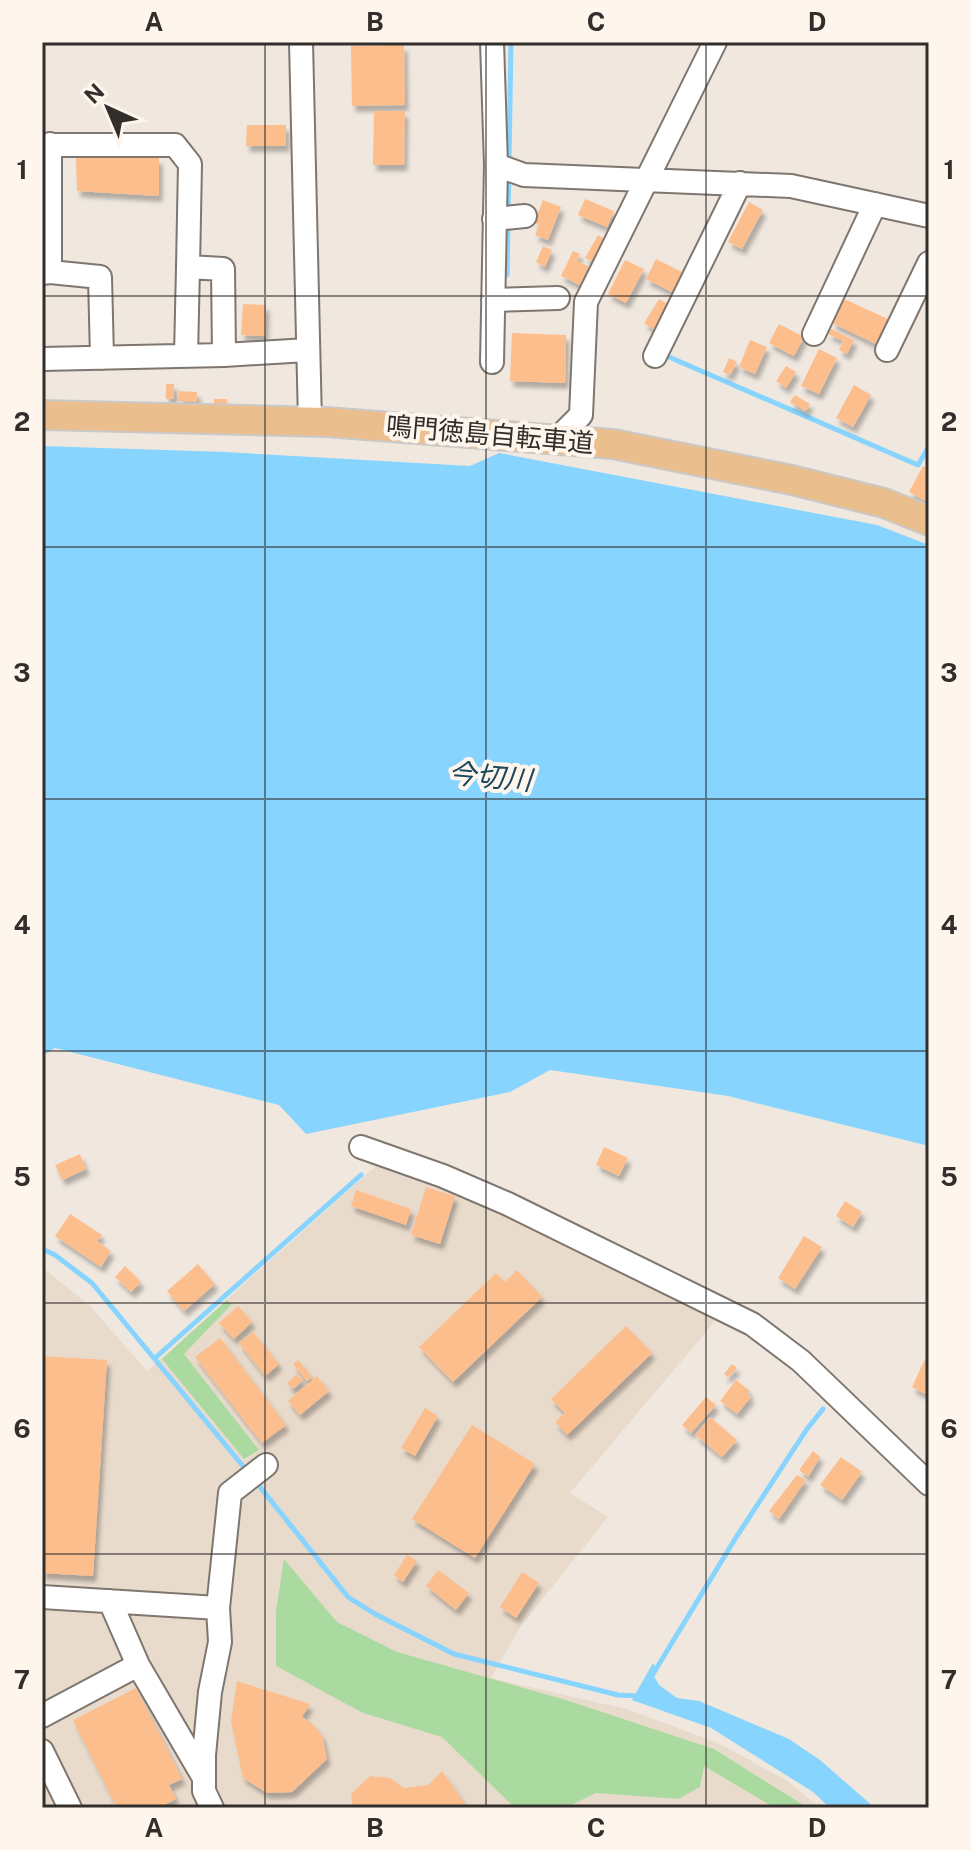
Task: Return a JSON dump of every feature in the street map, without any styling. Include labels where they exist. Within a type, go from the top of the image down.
[{"type":"main road","name":"鳴門徳島自転車道","points":[[42,415],[310,422],[613,444],[792,480],[884,503],[929,521]]},
{"type":"street","points":[[301,42],[310,422]]},
{"type":"street","points":[[492,42],[496,165],[492,362]]},
{"type":"street","points":[[557,439],[581,415],[586,302],[715,42]]},
{"type":"street","points":[[102,358],[100,277],[46,272],[46,144],[175,145],[190,164],[186,356]]},
{"type":"street","points":[[496,165],[524,175],[791,186],[929,216]]},
{"type":"street","points":[[655,356],[740,183]]},
{"type":"street","points":[[814,334],[875,204]]},
{"type":"street","points":[[494,219],[525,216]]},
{"type":"street","points":[[887,350],[929,263]]},
{"type":"street","points":[[188,267],[223,269],[224,355]]},
{"type":"street","points":[[493,300],[558,298]]},
{"type":"street","points":[[42,359],[307,350]]},
{"type":"street","points":[[361,1147],[443,1176],[508,1204],[752,1324],[801,1361],[929,1484]]},
{"type":"street","points":[[212,1808],[204,1791],[204,1778],[210,1692],[220,1642],[218,1608],[230,1493],[266,1465]]},
{"type":"street","points":[[42,1597],[218,1608]]},
{"type":"street","points":[[110,1601],[138,1665],[204,1778]]},
{"type":"street","points":[[42,1716],[138,1665]]},
{"type":"street","points":[[42,1751],[70,1808]]},
{"type":"shaded area","points":[[379,1163],[510,1211],[717,1319],[570,1493],[608,1517],[521,1626],[491,1678],[627,1709],[718,1743],[786,1780],[821,1808],[42,1808],[42,1267],[90,1306],[147,1371]]},
{"type":"green space","points":[[227,1300],[231,1305],[184,1354],[259,1450],[244,1459],[162,1359]]},
{"type":"green space","points":[[284,1559],[337,1622],[397,1652],[566,1700],[714,1749],[808,1808],[775,1808],[704,1766],[700,1787],[678,1799],[596,1793],[565,1808],[515,1808],[442,1737],[363,1713],[276,1666],[276,1611]]},
{"type":"water","name":"今切川","points":[[42,446],[225,452],[470,466],[499,453],[877,525],[929,545],[929,1146],[728,1096],[550,1070],[510,1092],[306,1134],[279,1105],[55,1048],[42,1056]]},
{"type":"water","points":[[653,1663],[657,1670],[654,1676],[659,1685],[677,1698],[699,1701],[789,1739],[820,1760],[875,1808],[830,1808],[813,1792],[711,1728],[632,1700]]},
{"type":"building","points":[[404,45],[405,105],[352,106],[351,46]]},
{"type":"building","points":[[374,111],[405,111],[404,165],[373,165]]},
{"type":"building","points":[[247,125],[286,125],[286,146],[246,146]]},
{"type":"building","points":[[76,158],[159,158],[159,196],[77,191]]},
{"type":"building","points":[[585,199],[614,211],[607,227],[578,215]]},
{"type":"building","points":[[543,200],[561,207],[548,240],[535,235],[539,225],[534,223]]},
{"type":"building","points":[[749,202],[763,210],[742,249],[728,242]]},
{"type":"building","points":[[598,235],[609,242],[597,264],[585,258]]},
{"type":"building","points":[[543,246],[552,250],[545,267],[536,262]]},
{"type":"building","points":[[573,251],[580,254],[577,261],[590,267],[582,286],[561,276]]},
{"type":"building","points":[[656,259],[684,273],[674,293],[646,279]]},
{"type":"building","points":[[625,260],[644,269],[626,303],[608,294]]},
{"type":"building","points":[[659,299],[671,306],[656,331],[644,323]]},
{"type":"building","points":[[844,299],[888,319],[876,344],[832,323]]},
{"type":"building","points":[[243,304],[266,305],[265,336],[241,335]]},
{"type":"building","points":[[779,324],[804,337],[794,356],[769,343]]},
{"type":"building","points":[[831,329],[854,340],[847,354],[839,350],[843,341],[828,334]]},
{"type":"building","points":[[512,333],[566,335],[565,383],[510,381]]},
{"type":"building","points":[[750,340],[767,347],[755,374],[739,367]]},
{"type":"building","points":[[819,349],[837,358],[819,394],[801,386]]},
{"type":"building","points":[[729,358],[737,362],[730,375],[723,372]]},
{"type":"building","points":[[786,366],[796,372],[786,388],[776,381]]},
{"type":"building","points":[[166,384],[174,384],[174,399],[166,399]]},
{"type":"building","points":[[854,385],[871,395],[853,427],[836,418]]},
{"type":"building","points":[[179,391],[197,392],[197,402],[178,401]]},
{"type":"building","points":[[795,395],[810,404],[806,411],[790,402]]},
{"type":"building","points":[[214,399],[227,399],[227,405],[214,404]]},
{"type":"building","points":[[923,466],[929,469],[929,494],[925,501],[909,492]]},
{"type":"building","points":[[604,1147],[628,1158],[619,1176],[596,1165]]},
{"type":"building","points":[[80,1154],[86,1169],[62,1180],[55,1165]]},
{"type":"building","points":[[426,1187],[455,1196],[440,1244],[411,1235]]},
{"type":"building","points":[[356,1190],[411,1209],[406,1225],[351,1206]]},
{"type":"building","points":[[845,1201],[862,1212],[853,1227],[836,1216]]},
{"type":"building","points":[[70,1214],[102,1235],[97,1241],[111,1251],[101,1267],[55,1236]]},
{"type":"building","points":[[804,1236],[822,1247],[795,1289],[778,1278]]},
{"type":"building","points":[[198,1264],[215,1284],[184,1311],[167,1291]]},
{"type":"building","points":[[125,1266],[141,1282],[131,1292],[115,1277]]},
{"type":"building","points":[[517,1270],[542,1297],[453,1382],[419,1347],[496,1273],[505,1282]]},
{"type":"building","points":[[238,1306],[252,1322],[234,1339],[219,1323]]},
{"type":"building","points":[[626,1326],[652,1353],[567,1435],[555,1422],[565,1413],[551,1399]]},
{"type":"building","points":[[253,1332],[279,1364],[265,1376],[239,1343]]},
{"type":"building","points":[[220,1338],[286,1425],[262,1443],[195,1357]]},
{"type":"building","points":[[42,1356],[107,1360],[93,1576],[42,1573]]},
{"type":"building","points":[[925,1359],[929,1361],[929,1387],[925,1394],[912,1387]]},
{"type":"building","points":[[298,1360],[312,1377],[307,1381],[293,1364]]},
{"type":"building","points":[[732,1364],[737,1368],[728,1377],[724,1374]]},
{"type":"building","points":[[297,1374],[303,1380],[293,1389],[287,1383]]},
{"type":"building","points":[[317,1376],[329,1391],[300,1415],[288,1401]]},
{"type":"building","points":[[736,1380],[750,1391],[747,1394],[751,1397],[737,1414],[720,1401]]},
{"type":"building","points":[[706,1397],[716,1405],[691,1433],[682,1425]]},
{"type":"building","points":[[425,1408],[438,1416],[415,1456],[401,1448]]},
{"type":"building","points":[[710,1417],[737,1440],[722,1457],[695,1435]]},
{"type":"building","points":[[472,1425],[535,1464],[475,1558],[412,1519]]},
{"type":"building","points":[[813,1451],[820,1457],[808,1477],[799,1470]]},
{"type":"building","points":[[841,1457],[862,1472],[842,1500],[820,1485]]},
{"type":"building","points":[[797,1475],[806,1480],[779,1519],[769,1511]]},
{"type":"building","points":[[407,1555],[417,1561],[403,1582],[394,1575]]},
{"type":"building","points":[[438,1570],[469,1593],[456,1610],[426,1586]]},
{"type":"building","points":[[522,1572],[539,1583],[516,1618],[500,1607]]},
{"type":"building","points":[[237,1681],[310,1704],[302,1717],[314,1725],[322,1736],[327,1759],[292,1792],[267,1793],[243,1778],[231,1721]]},
{"type":"building","points":[[136,1688],[182,1779],[169,1785],[176,1799],[158,1808],[117,1808],[73,1720]]},
{"type":"building","points":[[442,1771],[468,1808],[353,1808],[351,1794],[370,1776],[390,1778],[404,1788],[428,1785]]},
{"type":"waterway","points":[[509,162],[511,42]]},
{"type":"waterway","points":[[508,210],[509,176]]},
{"type":"waterway","points":[[507,275],[508,224]]},
{"type":"waterway","points":[[669,357],[918,465],[929,446]]},
{"type":"waterway","points":[[155,1358],[361,1175]]},
{"type":"waterway","points":[[42,1249],[92,1283],[247,1471]]},
{"type":"waterway","points":[[653,1674],[735,1539],[823,1409]]},
{"type":"waterway","points":[[256,1482],[348,1597],[375,1614],[454,1654],[618,1695],[639,1696]]}]
